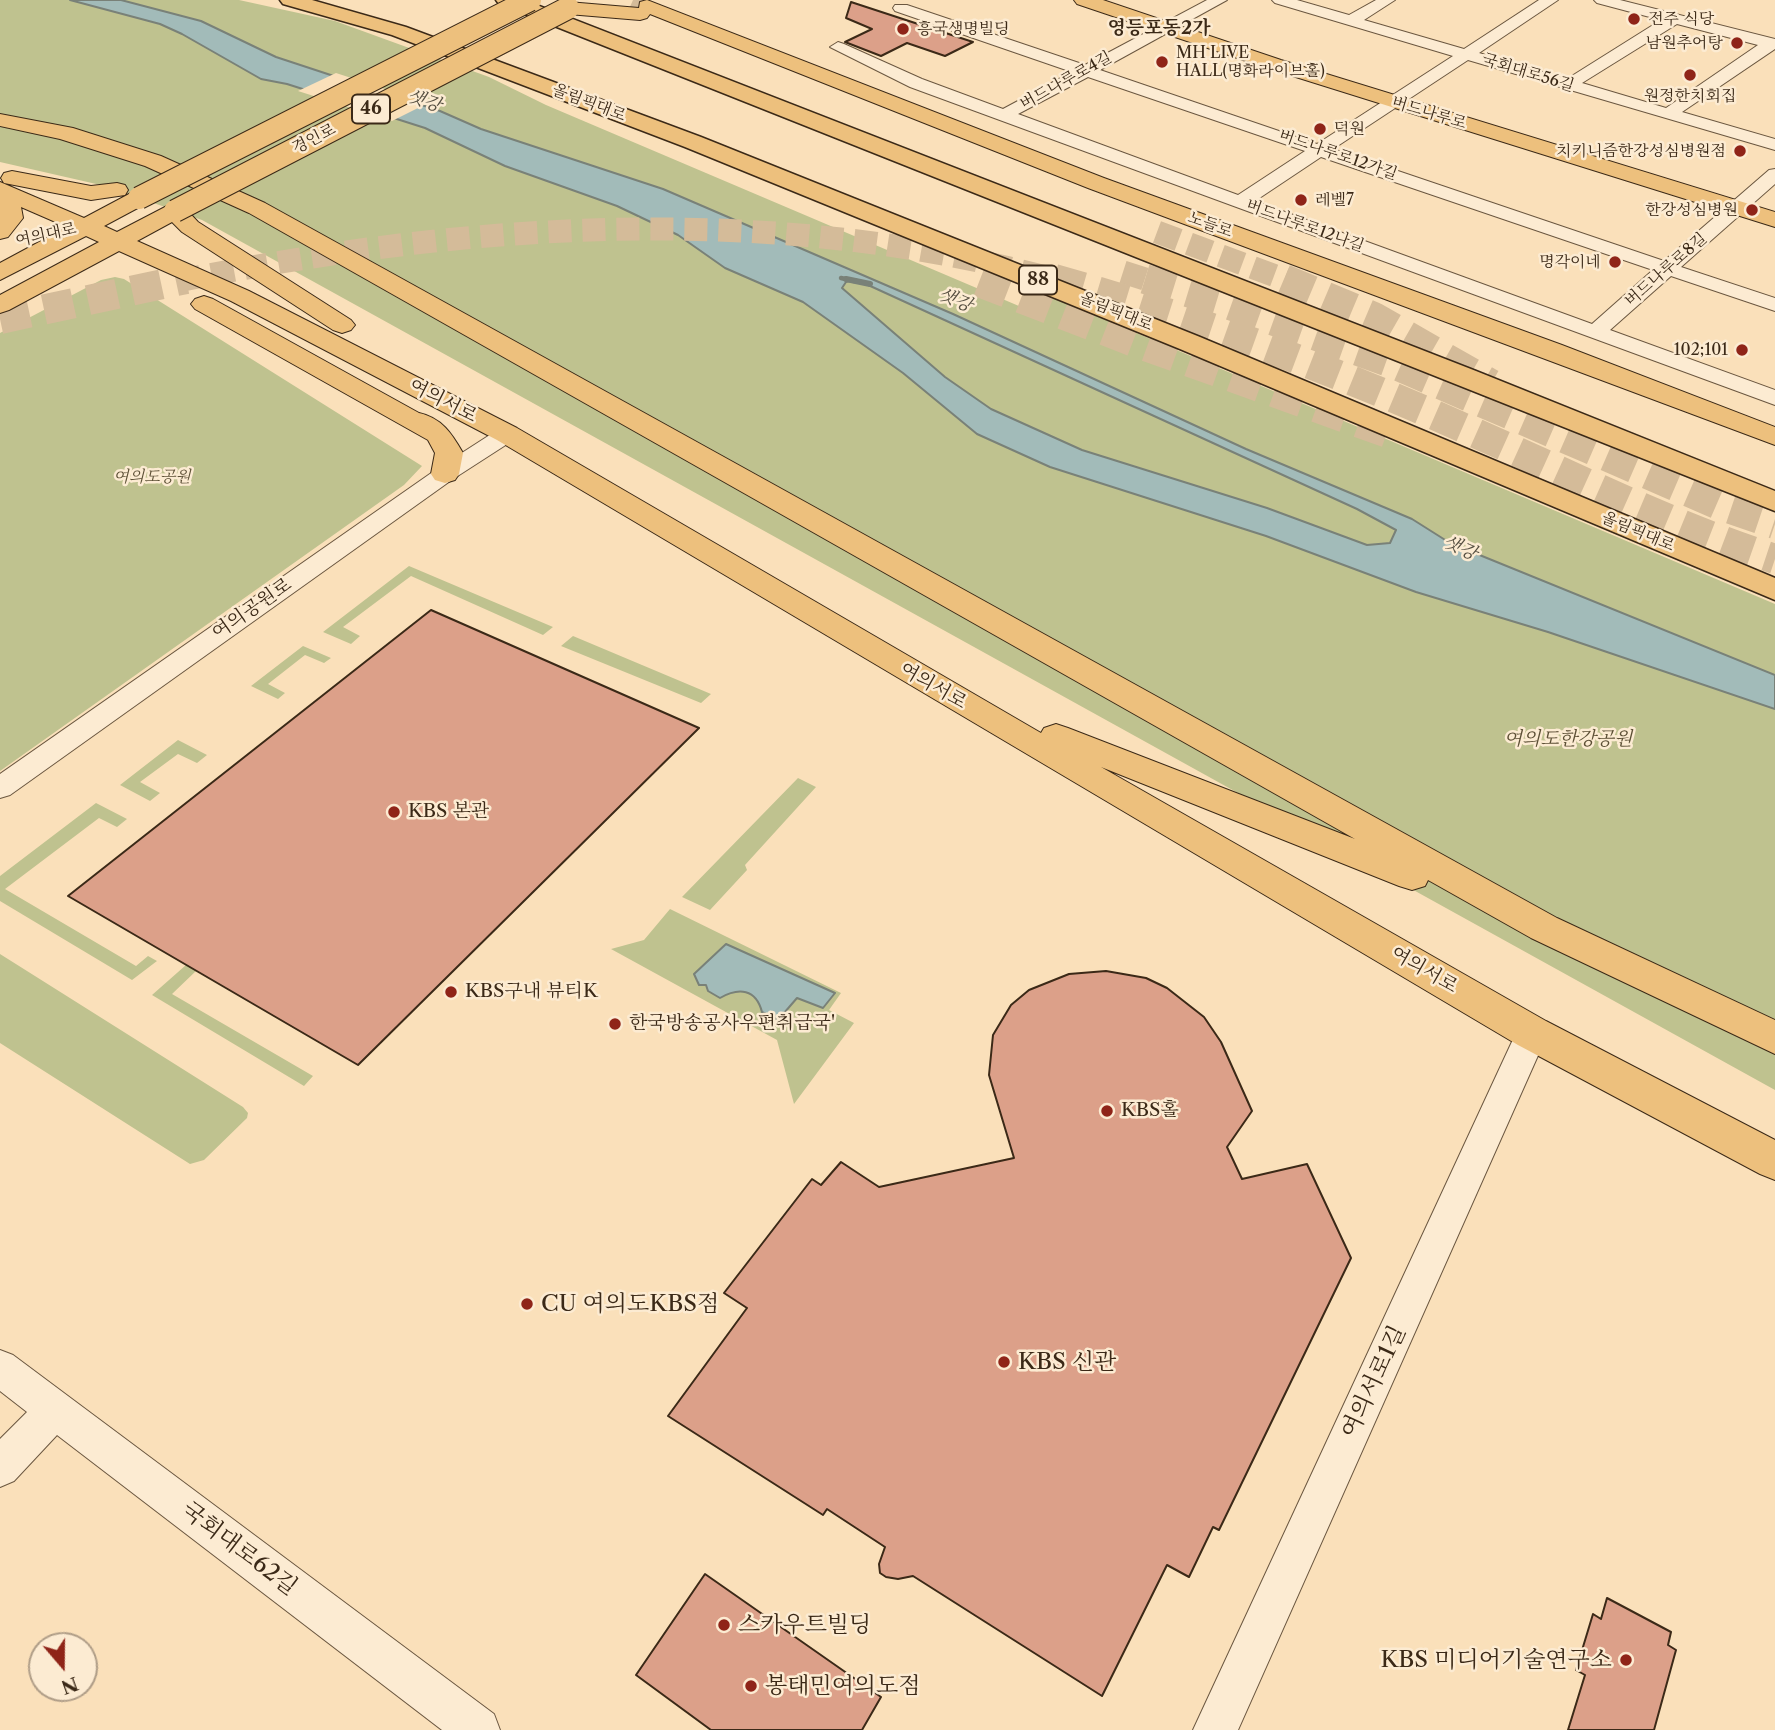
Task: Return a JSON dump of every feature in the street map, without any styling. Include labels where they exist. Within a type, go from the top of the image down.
[{"type":"highway","name":"올림픽대로","points":[[290,0],[399,31],[1020,272],[1775,590]]},
{"type":"highway","points":[[510,3],[1454,372],[1775,502]]},
{"type":"highway","points":[[599,36],[696,62],[839,110],[1119,217]]},
{"type":"highway","points":[[625,117],[674,153],[902,252]]},
{"type":"main road","name":"경인로","points":[[128,194],[213,158],[510,3],[530,0]]},
{"type":"main road","points":[[680,0],[807,52],[956,108],[1130,182]]},
{"type":"main road","name":"버드나루로","points":[[1084,0],[1393,102],[1775,220]]},
{"type":"main road","name":"경인로","points":[[117,241],[577,4]]},
{"type":"main road","points":[[577,4],[643,5]]},
{"type":"main road","name":"노들로","points":[[643,5],[1509,321],[1775,422]]},
{"type":"main road","name":"노들로","points":[[643,5],[1096,183],[1553,351],[1775,437]]},
{"type":"main road","points":[[0,120],[65,133],[153,161],[257,208],[1544,928],[1775,1038]]},
{"type":"main road","points":[[0,232],[11,218],[3,186],[128,194]]},
{"type":"main road","name":"여의서로","points":[[3,186],[84,227],[240,296],[507,434],[943,692],[1532,1033],[1775,1161]]},
{"type":"main road","points":[[84,227],[128,194]]},
{"type":"main road","points":[[175,211],[190,227],[382,351],[411,384]]},
{"type":"main road","name":"여의대로","points":[[0,246],[84,227]]},
{"type":"main road","name":"여의대로","points":[[0,273],[84,227]]},
{"type":"main road","name":"여의대로","points":[[0,305],[117,241]]},
{"type":"main road","points":[[46,282],[123,270],[182,272],[195,299],[439,435]]},
{"type":"main road","points":[[240,296],[439,435],[449,453],[445,474]]},
{"type":"main road","points":[[1421,304],[1596,382],[1775,451]]},
{"type":"main road","points":[[1509,321],[1634,356],[1775,409]]},
{"type":"main road","points":[[943,692],[1544,928]]},
{"type":"street","name":"버드나루로4길","points":[[1004,115],[1164,27],[1219,0]]},
{"type":"street","name":"국회대로56길","points":[[1280,0],[1775,145]]},
{"type":"street","points":[[1351,21],[1387,0]]},
{"type":"street","points":[[1240,202],[1550,0]]},
{"type":"street","points":[[1602,0],[1773,44]]},
{"type":"street","name":"버드나루로12가길","points":[[901,8],[1775,305]]},
{"type":"street","points":[[1568,85],[1675,18]]},
{"type":"street","points":[[1667,115],[1773,44]]},
{"type":"street","name":"버드나루로12나길","points":[[838,47],[916,83],[1775,398]]},
{"type":"street","name":"버드나루로8길","points":[[1595,332],[1775,174]]},
{"type":"street","name":"여의공원로","points":[[0,788],[445,474],[507,434]]},
{"type":"street","name":"여의서로1길","points":[[1215,1730],[1532,1033]]},
{"type":"street","name":"국회대로62길","points":[[0,1368],[478,1730]]},
{"type":"street","points":[[0,1467],[55,1410]]},
{"type":"green space","name":"여의도한강공원","points":[[0,0],[239,0],[335,21],[489,77],[546,105],[1033,312],[1054,298],[1775,604],[1775,1090],[202,220],[105,186],[0,162]]},
{"type":"green space","name":"여의도공원","points":[[115,277],[124,279],[422,466],[404,485],[0,771],[0,333],[101,280]]},
{"type":"green space","points":[[409,566],[553,627],[543,635],[411,576],[343,627],[360,636],[351,644],[323,632]]},
{"type":"green space","points":[[573,636],[711,694],[701,703],[561,646]]},
{"type":"green space","points":[[303,646],[331,658],[324,663],[305,655],[268,684],[285,693],[278,699],[251,686]]},
{"type":"green space","points":[[178,740],[207,755],[197,763],[178,754],[140,782],[160,793],[150,801],[120,785]]},
{"type":"green space","points":[[798,778],[816,787],[745,865],[747,870],[710,910],[682,897]]},
{"type":"green space","points":[[96,803],[127,819],[117,827],[99,818],[5,889],[136,966],[148,956],[157,961],[132,980],[0,901],[0,876]]},
{"type":"green space","points":[[670,909],[841,993],[829,1010],[854,1023],[794,1104],[777,1040],[611,949],[644,940]]},
{"type":"green space","points":[[0,954],[243,1107],[248,1113],[247,1118],[204,1160],[190,1164],[0,1043]]},
{"type":"green space","points":[[186,965],[196,971],[172,994],[313,1076],[304,1086],[152,995]]},
{"type":"water","points":[[70,0],[121,0],[201,21],[276,57],[663,189],[953,314],[1246,449],[1412,519],[1450,543],[1775,675],[1775,709],[1548,632],[1416,592],[1266,536],[1050,467],[977,434],[903,373],[803,302],[725,268],[678,235],[617,206],[505,166],[425,128],[287,84],[261,79],[160,24]],"holes":[[[855,279],[1357,509],[1396,530],[1390,543],[1367,545],[1267,508],[1082,450],[991,409],[945,377],[842,288],[846,282]]]},
{"type":"water","points":[[726,944],[835,993],[823,1008],[797,998],[778,1020],[762,1012],[756,999],[746,992],[734,992],[720,998],[708,991],[706,985],[699,985],[694,974]]},
{"type":"pier","points":[[336,73],[428,103],[392,121],[298,91]]},
{"type":"building","name":"흥국생명빌딩","points":[[851,2],[973,42],[945,56],[907,43],[881,56],[845,42],[872,29],[846,18]]},
{"type":"building","name":"KBS 본관","points":[[431,610],[699,728],[358,1065],[68,896]]},
{"type":"building","name":"KBS 신관","points":[[1106,971],[1146,978],[1167,988],[1204,1017],[1221,1042],[1252,1111],[1227,1147],[1242,1179],[1307,1164],[1351,1258],[1219,1530],[1213,1527],[1189,1577],[1167,1565],[1102,1696],[913,1576],[898,1579],[886,1577],[880,1573],[879,1564],[885,1547],[827,1509],[823,1515],[668,1416],[747,1308],[724,1293],[812,1179],[821,1185],[841,1162],[879,1187],[1014,1158],[989,1075],[993,1035],[1011,1005],[1029,990],[1069,974]]},
{"type":"building","name":"스카우트빌딩","points":[[705,1574],[881,1697],[862,1730],[711,1730],[636,1675]]},
{"type":"building","name":"KBS 미디어기술연구소","points":[[1607,1598],[1671,1632],[1668,1645],[1676,1650],[1654,1730],[1568,1730],[1585,1675],[1576,1670],[1593,1614],[1601,1619]]},
{"type":"waterway","name":"샛강","points":[[841,278],[854,281]]},
{"type":"waterway","name":"샛강","points":[[846,279],[870,284]]},
{"type":"tunnel","points":[[633,0],[647,6]]},
{"type":"tunnel","points":[[178,281],[397,245],[508,234],[620,229],[731,231],[842,239],[952,256],[1060,281]]},
{"type":"tunnel","points":[[1157,232],[1287,280]]},
{"type":"tunnel","points":[[1123,272],[1151,281]]},
{"type":"tunnel","points":[[0,319],[186,279]]},
{"type":"tunnel","points":[[1054,279],[1157,310],[1308,363],[1408,404],[1654,513],[1775,559]]},
{"type":"tunnel","points":[[1145,279],[1230,305],[1389,362],[1719,505],[1775,524]]},
{"type":"tunnel","points":[[1287,280],[1374,317],[1491,384]]},
{"type":"tunnel","points":[[979,282],[1137,343],[1399,437]]},
{"type":"place","name":"전주 식당","points":[[1634,19]]},
{"type":"place","name":"흥국생명빌딩","points":[[903,29]]},
{"type":"place","name":"남원추어탕","points":[[1737,43]]},
{"type":"place","name":"MH LIVE HALL(명화라이브홀)","points":[[1162,62]]},
{"type":"place","name":"원정한치회집","points":[[1690,75]]},
{"type":"place","name":"덕원","points":[[1320,129]]},
{"type":"place","name":"치키니즘한강성심병원점","points":[[1740,151]]},
{"type":"place","name":"레벨7","points":[[1301,200]]},
{"type":"place","name":"한강성심병원","points":[[1752,210]]},
{"type":"place","name":"명각이네","points":[[1615,262]]},
{"type":"place","name":"102;101","points":[[1742,350]]},
{"type":"place","name":"KBS 본관","points":[[394,812]]},
{"type":"place","name":"KBS구내 뷰티K","points":[[451,992]]},
{"type":"place","name":"한국방송공사우편취급국'","points":[[615,1024]]},
{"type":"place","name":"KBS홀","points":[[1107,1111]]},
{"type":"place","name":"CU 여의도KBS점","points":[[527,1304]]},
{"type":"place","name":"KBS 신관","points":[[1004,1362]]},
{"type":"place","name":"스카우트빌딩","points":[[724,1625]]},
{"type":"place","name":"KBS 미디어기술연구소","points":[[1626,1660]]},
{"type":"place","name":"봉태민여의도점","points":[[751,1686]]},
{"type":"district","name":"영등포동2가","points":[[1159,29]]}]
